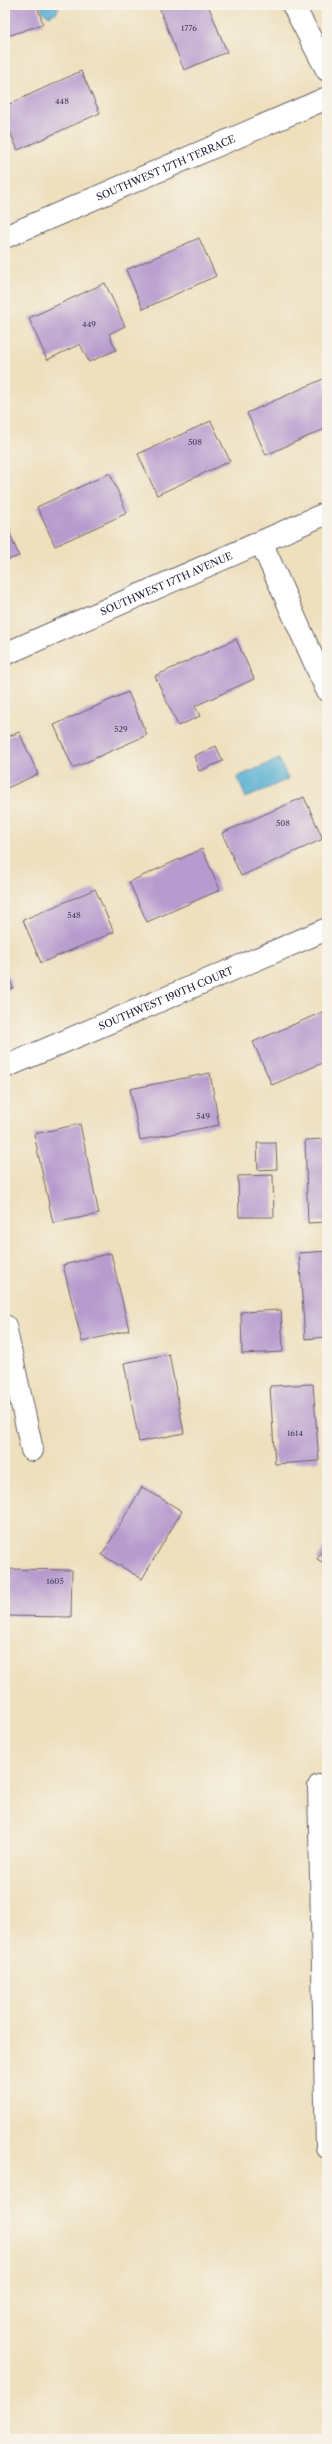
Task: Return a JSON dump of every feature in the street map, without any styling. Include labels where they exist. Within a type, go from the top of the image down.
[{"type":"street","points":[[293,5],[327,70]]},
{"type":"street","name":"SOUTHWEST 17TH TERRACE","points":[[5,237],[327,98]]},
{"type":"street","name":"SOUTHWEST 17TH AVENUE","points":[[5,654],[327,513]]},
{"type":"street","points":[[261,542],[327,690]]},
{"type":"street","name":"SOUTHWEST 190TH COURT","points":[[5,1068],[327,929]]},
{"type":"street","points":[[5,1326],[32,1450]]},
{"type":"street","points":[[319,1786],[327,2147]]},
{"type":"water","points":[[40,5],[59,5],[57,12],[49,16],[44,13]]},
{"type":"water","points":[[279,759],[288,779],[246,798],[237,777]]},
{"type":"building","points":[[5,5],[37,5],[43,24],[5,37]]},
{"type":"building","points":[[158,5],[208,5],[227,52],[184,70]]},
{"type":"building","points":[[81,71],[100,113],[18,150],[5,121],[5,106]]},
{"type":"building","points":[[199,238],[216,276],[143,309],[126,270]]},
{"type":"building","points":[[105,283],[125,326],[109,334],[116,350],[89,362],[80,344],[47,360],[29,318]]},
{"type":"building","points":[[323,379],[327,388],[327,428],[266,455],[247,413]]},
{"type":"building","points":[[211,421],[230,461],[157,495],[138,454]]},
{"type":"building","points":[[110,473],[127,513],[55,546],[37,507]]},
{"type":"building","points":[[5,522],[19,556],[5,561]]},
{"type":"building","points":[[236,639],[254,679],[195,706],[200,716],[178,726],[155,676]]},
{"type":"building","points":[[128,692],[147,735],[73,768],[54,725]]},
{"type":"building","points":[[19,732],[38,774],[5,789],[5,738]]},
{"type":"building","points":[[216,746],[223,761],[199,771],[194,756]]},
{"type":"building","points":[[304,797],[323,839],[241,876],[222,833]]},
{"type":"building","points":[[202,849],[220,890],[147,922],[129,882]]},
{"type":"building","points":[[95,889],[114,932],[41,963],[23,920]]},
{"type":"building","points":[[5,966],[13,988],[5,991]]},
{"type":"building","points":[[327,1010],[327,1061],[272,1085],[253,1042]]},
{"type":"building","points":[[210,1073],[219,1125],[140,1140],[130,1089]]},
{"type":"building","points":[[80,1124],[99,1214],[53,1223],[34,1134]]},
{"type":"building","points":[[327,1139],[327,1222],[308,1223],[305,1140]]},
{"type":"building","points":[[257,1143],[276,1143],[277,1169],[258,1170]]},
{"type":"building","points":[[273,1175],[274,1217],[239,1217],[238,1176]]},
{"type":"building","points":[[327,1251],[327,1337],[305,1339],[299,1253]]},
{"type":"building","points":[[111,1253],[129,1330],[82,1342],[63,1265]]},
{"type":"building","points":[[281,1310],[283,1352],[242,1354],[241,1312]]},
{"type":"building","points":[[169,1354],[184,1433],[139,1442],[124,1363]]},
{"type":"building","points":[[313,1384],[319,1461],[275,1464],[270,1386]]},
{"type":"building","points":[[142,1487],[182,1511],[142,1579],[102,1555]]},
{"type":"building","points":[[327,1542],[327,1565],[317,1559]]},
{"type":"building","points":[[5,1569],[72,1570],[71,1617],[5,1616]]}]
